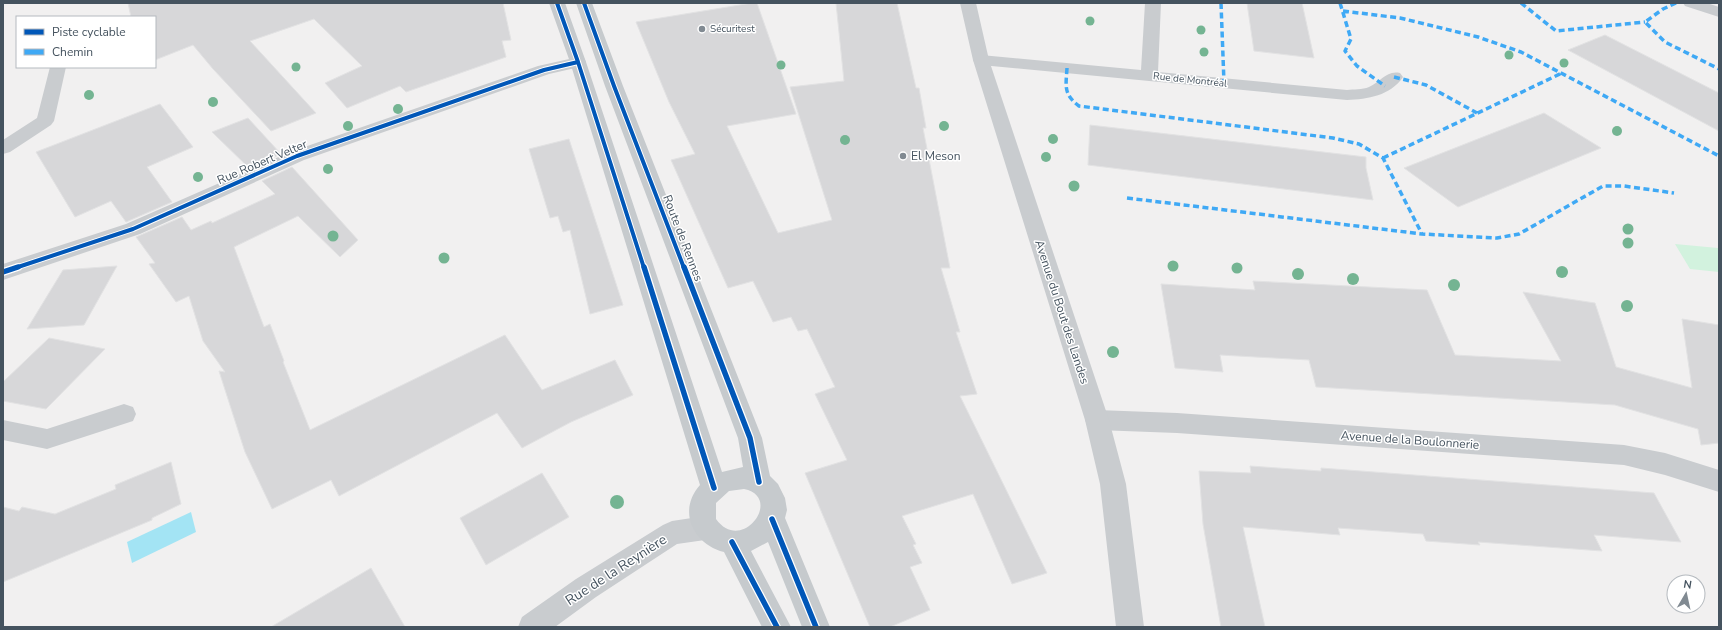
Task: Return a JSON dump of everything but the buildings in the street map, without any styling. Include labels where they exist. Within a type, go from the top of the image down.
[{"type":"main road","points":[[557,3],[578,62],[714,488]]},
{"type":"main road","name":"Route de Rennes","points":[[584,3],[614,86],[750,438],[759,482]]},
{"type":"main road","points":[[744,478],[759,482],[770,492],[775,505],[772,519],[763,532],[749,540],[732,542],[716,538],[705,528],[701,514],[704,500],[714,488],[728,480],[744,478]]},
{"type":"main road","points":[[772,519],[816,627]]},
{"type":"main road","points":[[732,542],[776,627]]},
{"type":"street","name":"Avenue du Bout des Landes","points":[[968,3],[982,60],[1097,420],[1113,484],[1130,627]]},
{"type":"street","points":[[1149,76],[1153,3]]},
{"type":"street","points":[[1691,3],[1719,12]]},
{"type":"street","name":"Rue de Montréal","points":[[982,60],[1347,95],[1364,94],[1376,91],[1386,86],[1394,77]]},
{"type":"street","name":"Rue Robert Velter","points":[[3,272],[133,229],[296,156],[544,70],[578,62]]},
{"type":"street","points":[[3,148],[45,121],[58,68]]},
{"type":"street","points":[[3,430],[47,439],[124,414]]},
{"type":"street","name":"Avenue de la Boulonnerie","points":[[1097,420],[1184,424],[1624,455],[1664,464],[1719,481]]},
{"type":"street","name":"Rue de la Reynière","points":[[532,627],[586,588],[672,533],[705,528]]},
{"type":"green space","points":[[1675,244],[1718,248],[1719,272],[1690,269]]},
{"type":"water","points":[[191,512],[196,532],[132,563],[127,542]]},
{"type":"marked path","points":[[1221,3],[1224,83]]},
{"type":"marked path","points":[[1340,3],[1351,39],[1345,51],[1348,57],[1368,75],[1385,86]]},
{"type":"marked path","points":[[1521,3],[1556,31],[1645,22]]},
{"type":"marked path","points":[[1676,3],[1663,9],[1645,22],[1665,42],[1719,69]]},
{"type":"marked path","points":[[1343,11],[1400,18],[1478,37],[1521,52],[1719,156]]},
{"type":"marked path","points":[[1067,68],[1067,94],[1079,106],[1333,138],[1359,144],[1383,158],[1422,234]]},
{"type":"marked path","points":[[1383,158],[1562,73]]},
{"type":"marked path","points":[[1394,77],[1426,85],[1477,113]]},
{"type":"marked path","points":[[1127,198],[1422,234],[1497,238],[1519,234],[1603,186],[1624,186],[1674,193]]},
{"type":"cycle path","points":[[557,3],[578,62],[714,488]]},
{"type":"cycle path","points":[[584,3],[614,86],[750,438],[759,482]]},
{"type":"cycle path","points":[[3,272],[133,229],[297,156],[544,70],[578,62]]},
{"type":"cycle path","points":[[772,519],[816,627]]},
{"type":"cycle path","points":[[732,542],[777,627]]},
{"type":"place","name":"Sécuritest","points":[[702,29]]},
{"type":"place","name":"El Meson","points":[[903,156]]}]
